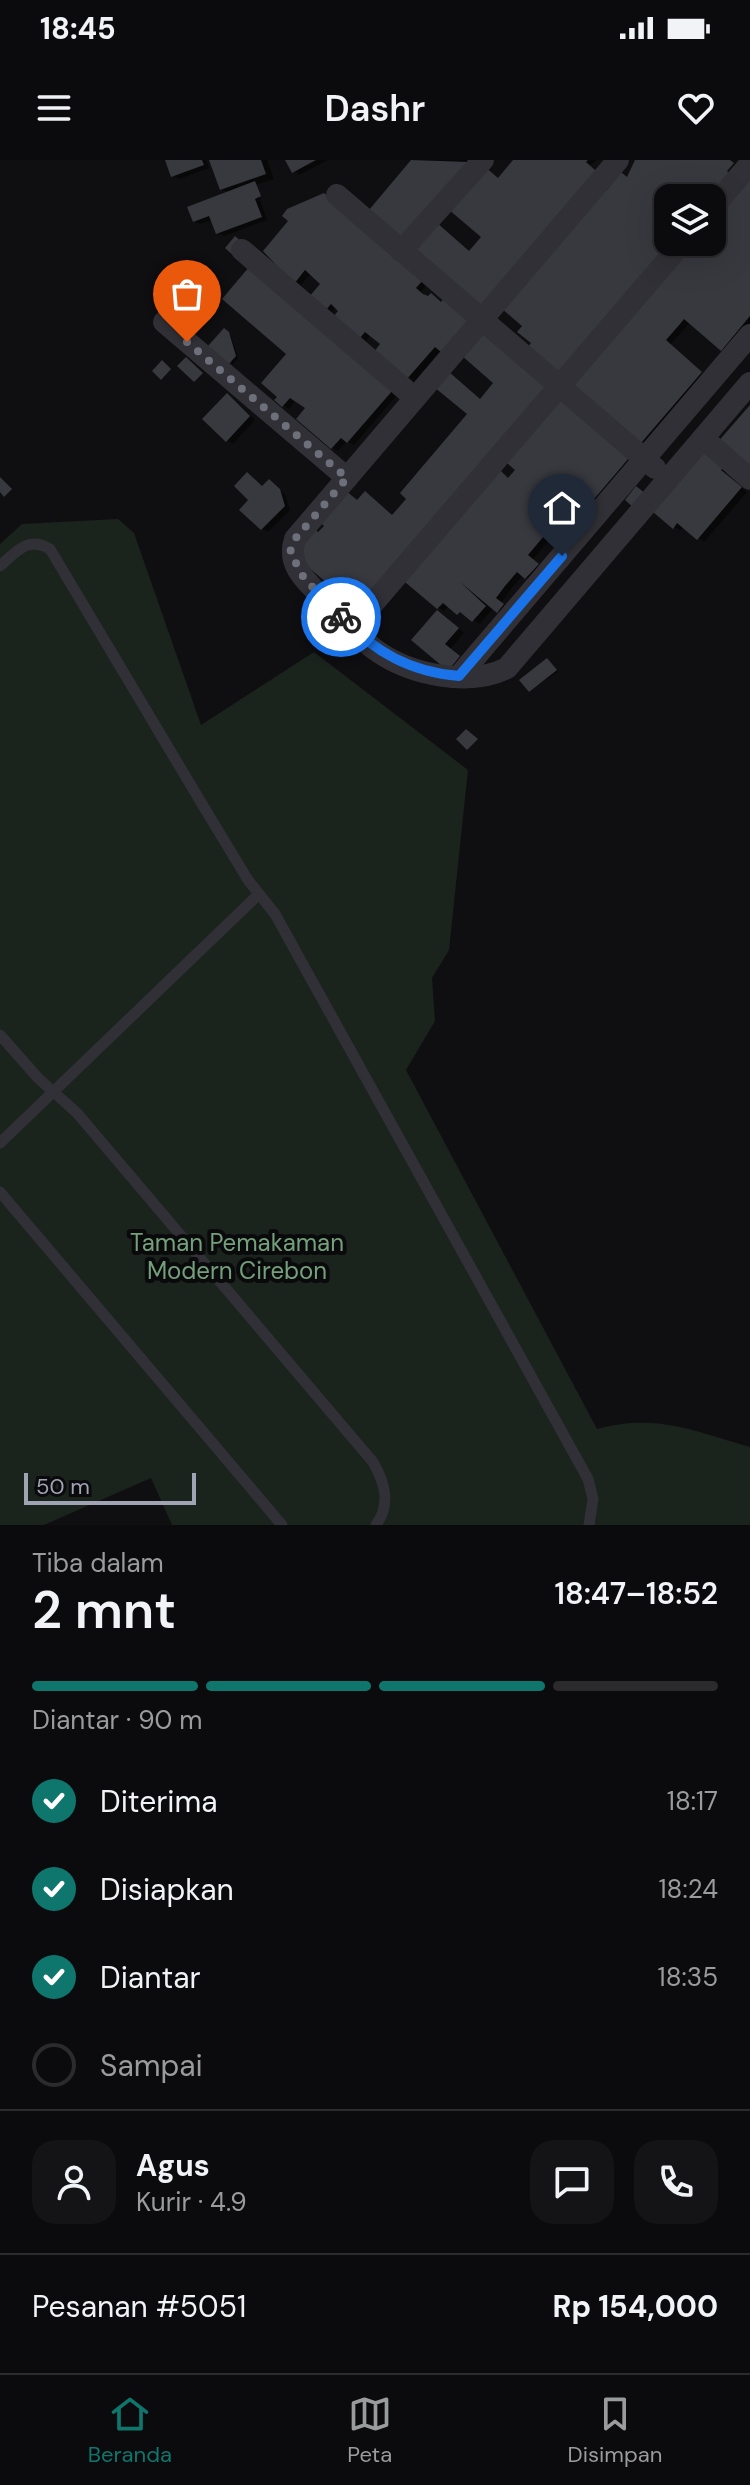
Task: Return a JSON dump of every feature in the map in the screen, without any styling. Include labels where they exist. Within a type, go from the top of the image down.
[{"type":"street","points":[[401,251],[483,160]]},
{"type":"street","points":[[618,160],[295,539],[290,552],[304,578],[377,651],[394,660],[459,676],[495,674],[507,668],[750,383]]},
{"type":"street","points":[[726,192],[750,164]]},
{"type":"street","points":[[337,195],[668,479]]},
{"type":"street","points":[[242,250],[415,398]]},
{"type":"street","points":[[352,628],[671,256]]},
{"type":"street","points":[[164,322],[347,478]]},
{"type":"street","points":[[459,676],[750,335]]},
{"type":"street","points":[[703,438],[750,479]]},
{"type":"lane","points":[[0,566],[26,544],[39,543],[50,549],[259,894],[275,914],[588,1479],[593,1499],[589,1525]]},
{"type":"lane","points":[[0,1143],[259,894]]},
{"type":"lane","points":[[0,1035],[77,1113],[373,1462],[384,1481],[386,1497],[382,1516],[376,1525]]},
{"type":"lane","points":[[0,1192],[282,1525]]},
{"type":"green space","name":"Taman Pemakaman Modern Cirebon","points":[[118,519],[134,533],[201,725],[314,652],[468,770],[449,950],[432,978],[435,1021],[406,1070],[597,1429],[657,1423],[750,1447],[750,1525],[172,1525],[151,1478],[44,1525],[0,1525],[0,544],[22,524]]},
{"type":"building","points":[[165,160],[202,160],[204,165],[171,177]]},
{"type":"building","points":[[209,160],[261,160],[266,174],[220,190]]},
{"type":"building","points":[[285,160],[316,160],[292,173]]},
{"type":"building","points":[[411,160],[469,162],[403,239],[369,210]]},
{"type":"building","points":[[513,160],[588,160],[586,162],[596,171],[482,306],[414,249],[436,222],[469,251],[481,237],[448,209],[484,166],[498,178]]},
{"type":"building","points":[[635,160],[730,160],[734,163],[727,171],[732,175],[724,184],[654,184],[654,256],[663,256],[561,375],[528,347],[531,343],[517,332],[522,326],[501,308],[605,188],[607,190],[621,172],[627,177]]},
{"type":"building","points":[[750,179],[750,316],[721,351],[684,319],[666,340],[702,372],[641,443],[574,385],[684,256],[726,256],[726,208]]},
{"type":"building","points":[[255,181],[261,196],[255,199],[262,217],[216,234],[209,216],[193,222],[187,207]]},
{"type":"building","points":[[324,193],[424,279],[416,288],[428,296],[431,293],[441,302],[445,297],[470,319],[441,352],[435,347],[406,380],[374,352],[380,344],[365,332],[359,339],[333,317],[338,311],[331,304],[325,311],[309,297],[320,284],[305,270],[294,284],[263,251],[288,221],[282,216],[287,209]]},
{"type":"building","points":[[235,236],[244,244],[234,256],[225,248]]},
{"type":"building","points":[[249,267],[393,390],[347,443],[341,438],[331,449],[296,419],[305,408],[290,398],[282,407],[274,400],[277,397],[261,383],[286,354],[222,299]]},
{"type":"building","points":[[224,328],[229,332],[236,356],[228,365],[208,346]]},
{"type":"building","points":[[481,332],[547,388],[358,610],[292,553],[313,528],[318,532],[324,526],[319,521],[345,490],[357,500],[365,491],[392,515],[406,499],[400,493],[467,414],[434,387],[448,371],[480,399],[493,383],[461,355]]},
{"type":"building","points":[[186,357],[203,373],[194,382],[177,366]]},
{"type":"building","points":[[162,360],[171,369],[161,380],[152,371]]},
{"type":"building","points":[[227,393],[250,416],[226,442],[202,419]]},
{"type":"building","points":[[560,400],[629,458],[555,545],[544,536],[528,555],[539,564],[525,579],[517,572],[505,586],[496,598],[504,604],[497,613],[460,582],[486,606],[472,622],[443,603],[437,609],[405,582],[500,470],[508,478],[515,470],[507,463]]},
{"type":"building","points":[[750,405],[750,473],[716,444]]},
{"type":"building","points":[[707,449],[725,465],[721,470],[742,487],[697,540],[677,523],[673,529],[653,512]]},
{"type":"building","points":[[247,472],[262,486],[269,479],[280,489],[285,506],[261,530],[239,510],[248,500],[234,486]]},
{"type":"building","points":[[0,477],[12,489],[4,497],[0,492]]},
{"type":"building","points":[[636,486],[646,494],[634,508],[625,500]]},
{"type":"building","points":[[437,610],[459,628],[445,644],[460,656],[448,671],[411,640]]},
{"type":"building","points":[[547,658],[557,670],[529,692],[519,680]]},
{"type":"building","points":[[466,729],[478,739],[467,750],[456,739]]},
{"type":"way so far","points":[[187,342],[347,478],[295,539],[290,552],[293,563],[304,578],[341,617]]},
{"type":"route","points":[[341,617],[377,651],[394,660],[429,672],[459,676],[562,556]]}]
